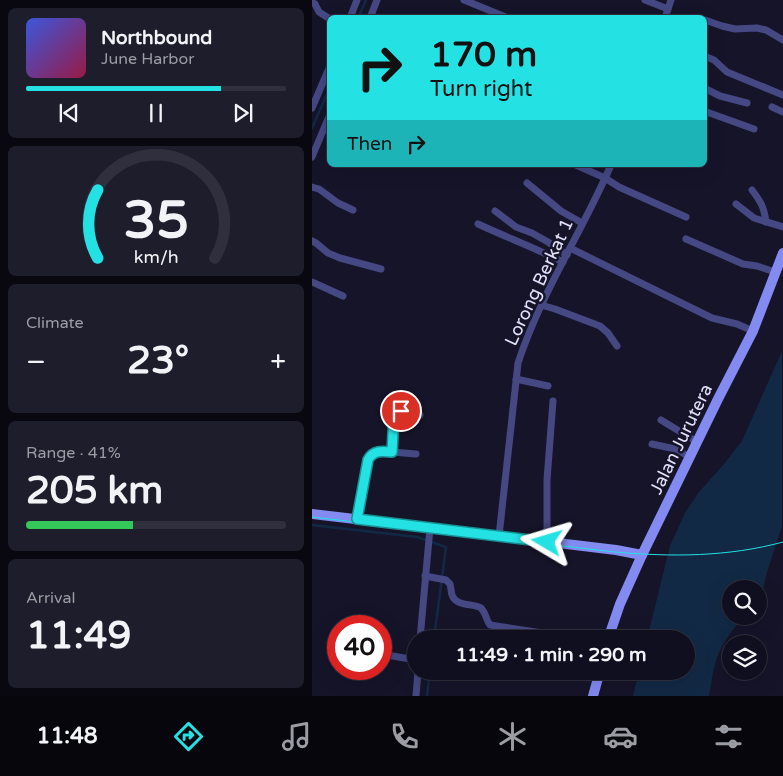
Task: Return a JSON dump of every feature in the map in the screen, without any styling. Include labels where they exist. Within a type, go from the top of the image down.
[{"type":"street","points":[[351,15],[357,0]]},
{"type":"street","points":[[371,15],[377,0]]},
{"type":"street","points":[[464,0],[501,15]]},
{"type":"street","points":[[645,0],[668,9]]},
{"type":"street","points":[[666,15],[671,0]]},
{"type":"street","points":[[312,2],[319,12],[327,17]]},
{"type":"street","points":[[707,21],[735,29],[757,28],[766,30],[782,40]]},
{"type":"street","points":[[707,57],[714,60],[727,72],[782,95]]},
{"type":"street","points":[[312,108],[327,73]]},
{"type":"street","points":[[707,90],[720,96],[747,103]]},
{"type":"street","points":[[772,107],[782,112]]},
{"type":"street","points":[[707,112],[754,130]]},
{"type":"street","points":[[312,157],[327,121]]},
{"type":"street","points":[[580,167],[605,178],[619,187],[686,217]]},
{"type":"street","name":"Lorong Berkat 1","points":[[499,536],[518,363],[541,305],[610,167]]},
{"type":"street","points":[[527,183],[561,211],[582,223]]},
{"type":"street","points":[[312,187],[319,189],[338,203],[353,210]]},
{"type":"street","points":[[752,190],[761,201],[766,222]]},
{"type":"street","points":[[736,204],[749,215],[782,227]]},
{"type":"street","points":[[495,211],[516,227],[548,242],[712,318],[737,324],[753,331]]},
{"type":"street","points":[[478,224],[563,262]]},
{"type":"street","points":[[686,239],[743,264],[758,266],[775,272]]},
{"type":"street","points":[[312,241],[328,253],[340,258],[381,269]]},
{"type":"street","name":"Jalan Jurutera","points":[[611,630],[620,604],[642,555],[753,331],[782,253]]},
{"type":"street","points":[[312,282],[343,296]]},
{"type":"street","points":[[541,305],[600,326],[608,333],[617,346]]},
{"type":"street","points":[[516,379],[548,386]]},
{"type":"street","points":[[547,542],[547,480],[553,401]]},
{"type":"street","points":[[392,452],[394,415],[396,412],[401,411],[420,415]]},
{"type":"street","points":[[661,420],[697,442]]},
{"type":"street","points":[[652,444],[675,449],[690,457]]},
{"type":"street","points":[[357,519],[371,454],[375,452],[392,452],[416,454]]},
{"type":"street","points":[[312,514],[430,531],[499,536],[642,555]]},
{"type":"street","points":[[421,630],[430,531]]},
{"type":"street","points":[[425,576],[446,580],[450,584],[454,599],[481,609],[490,626],[518,630]]},
{"type":"street","points":[[392,656],[407,658]]},
{"type":"street","points":[[416,696],[417,680]]},
{"type":"street","points":[[594,696],[598,680]]},
{"type":"water","points":[[782,351],[782,526],[765,580],[722,580],[722,625],[737,625],[729,635],[722,635],[722,646],[714,668],[709,696],[633,696],[637,680],[695,680],[695,630],[649,630],[670,546],[685,513],[699,492],[742,441]]},
{"type":"waterway","points":[[359,15],[366,0]]},
{"type":"waterway","points":[[312,128],[327,94]]},
{"type":"waterway","points":[[312,525],[417,537],[446,547],[435,630]]},
{"type":"waterway","points":[[427,696],[429,680]]},
{"type":"tram line","points":[[312,517],[636,554],[720,553],[741,551],[783,542]]},
{"type":"route","points":[[401,411],[396,412],[394,415],[392,452],[375,452],[371,454],[368,460],[357,519],[547,542]]}]
